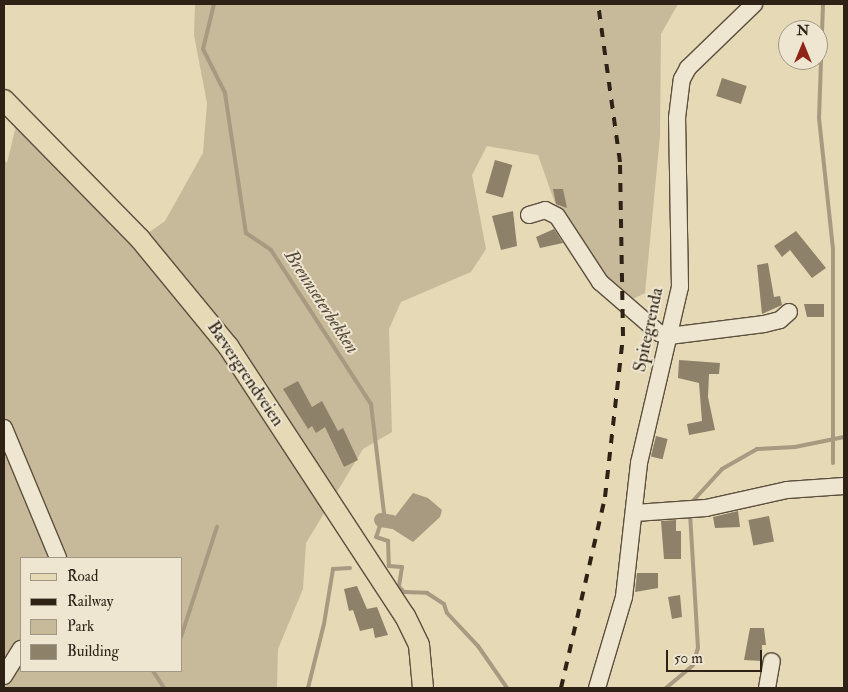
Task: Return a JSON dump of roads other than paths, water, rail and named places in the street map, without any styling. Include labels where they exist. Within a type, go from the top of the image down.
[{"type":"main road","name":"Bævergrendveien","points":[[4,100],[133,232],[224,340],[405,616],[419,645],[423,688]]},
{"type":"street","name":"Spitegrenda","points":[[598,688],[624,597],[645,434],[669,336],[681,270],[677,118],[682,79],[688,68],[754,4]]},
{"type":"street","points":[[529,215],[551,211],[612,296],[659,333],[669,336],[764,324],[780,320],[789,312]]},
{"type":"street","points":[[4,428],[58,557]]},
{"type":"street","points":[[635,512],[706,508],[787,490],[844,486]]},
{"type":"street","points":[[4,676],[20,651]]},
{"type":"street","points":[[767,688],[772,661]]},
{"type":"waterway","name":"Brennseterbekken","points":[[214,4],[203,49],[225,93],[246,233],[271,250],[371,404],[384,513],[376,537],[388,541],[389,566],[402,567],[399,587],[404,592],[427,593],[444,604],[447,613],[478,646],[507,688]]},
{"type":"waterway","points":[[823,4],[819,118],[833,250],[833,463]]},
{"type":"waterway","points":[[691,503],[722,469],[757,449],[795,447],[844,437]]},
{"type":"waterway","points":[[666,688],[693,665],[698,648],[690,514]]},
{"type":"waterway","points":[[381,520],[392,522]]},
{"type":"waterway","points":[[182,634],[217,527]]},
{"type":"waterway","name":"Brennseterbekken","points":[[308,688],[324,624],[333,569],[350,568]]},
{"type":"waterway","points":[[154,672],[164,688]]},
{"type":"railway","points":[[561,688],[605,497],[623,336],[620,162],[598,4]]}]
